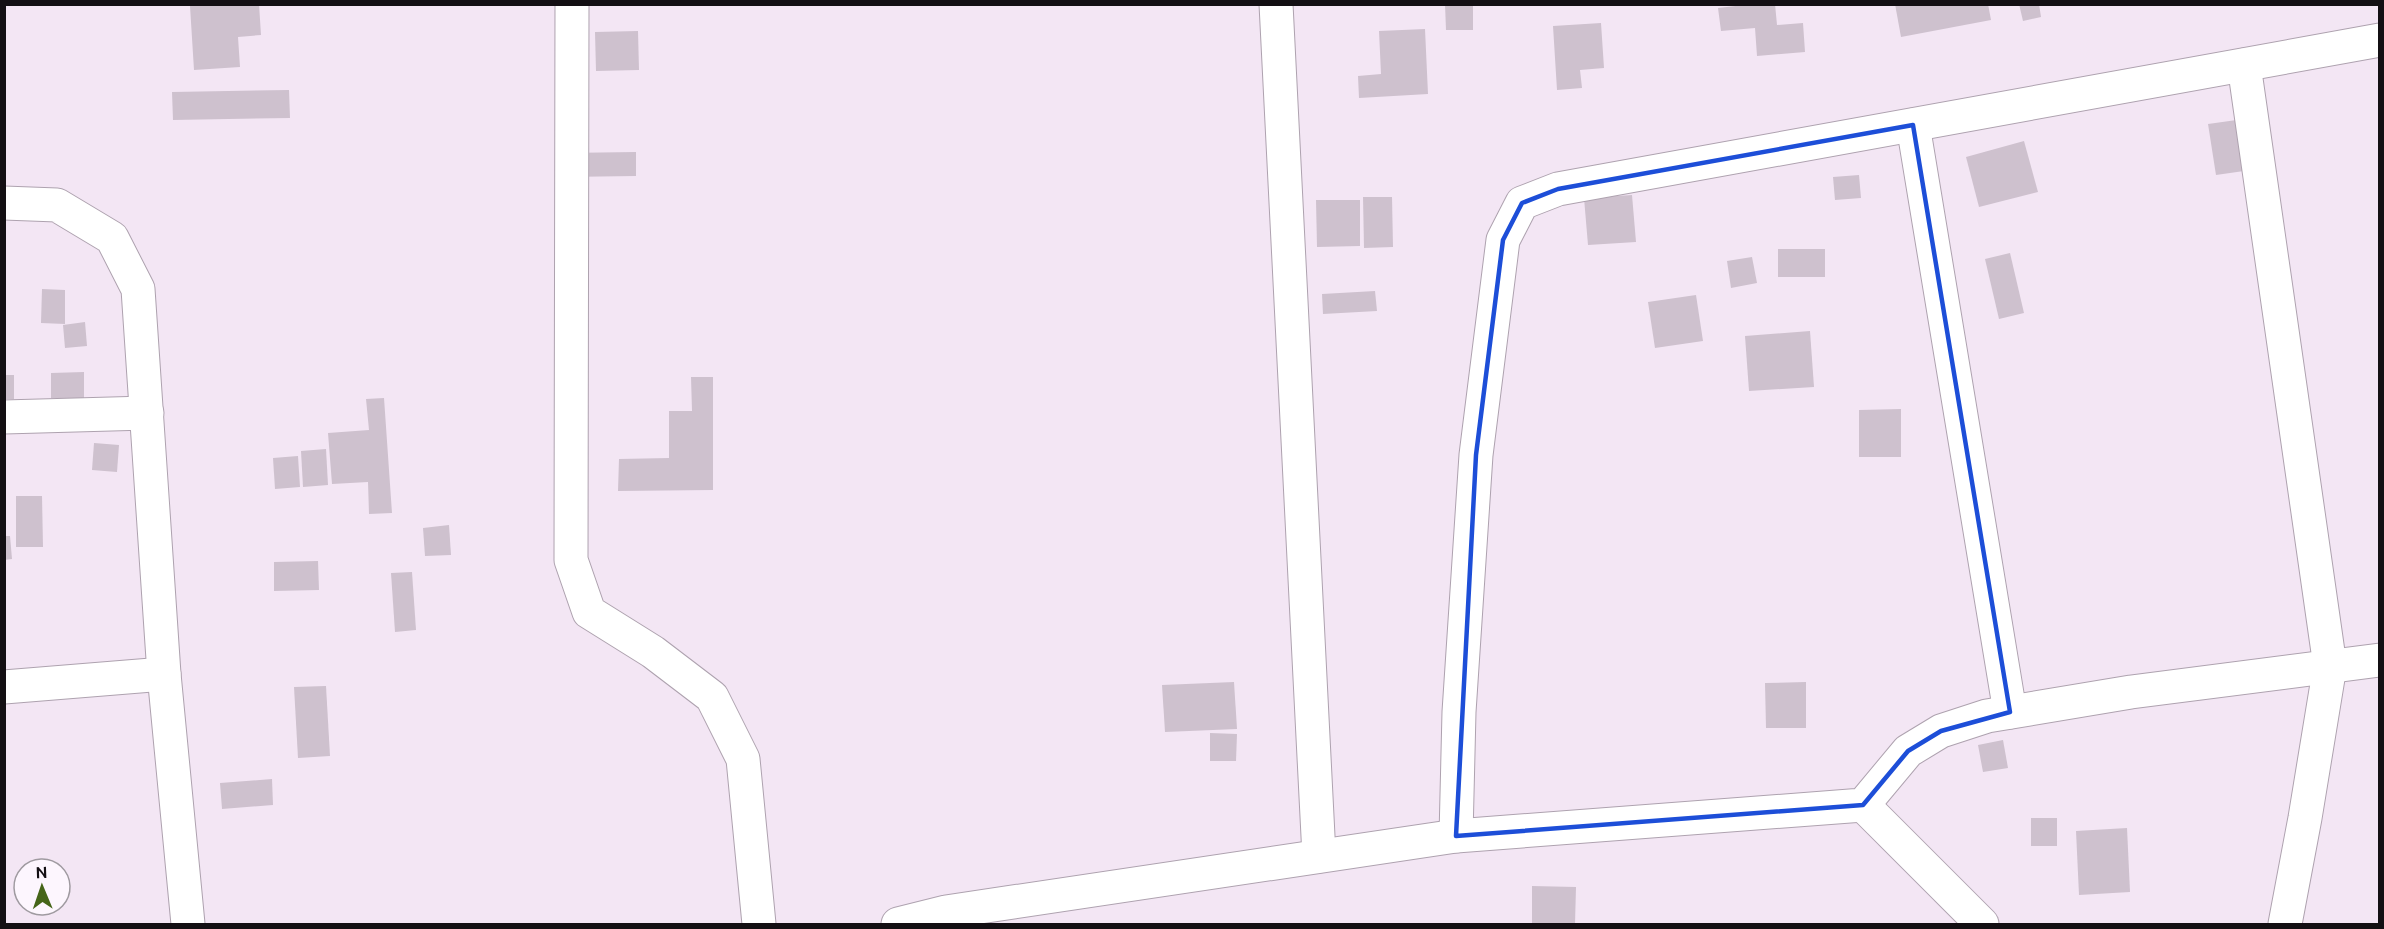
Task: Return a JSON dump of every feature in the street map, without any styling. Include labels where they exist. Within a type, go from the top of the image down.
[{"type":"street","points":[[572,4],[572,560],[589,612],[653,652],[712,697],[743,759],[759,924]]},
{"type":"street","points":[[1276,4],[1319,856]]},
{"type":"street","points":[[1456,836],[1459,712],[1476,455],[1503,240],[1522,203],[1558,189],[2379,40]]},
{"type":"street","points":[[2244,65],[2330,666],[2285,924]]},
{"type":"street","points":[[1913,125],[2010,712]]},
{"type":"street","points":[[4,203],[57,205],[111,238],[138,289],[164,674],[188,924]]},
{"type":"street","points":[[4,417],[147,413]]},
{"type":"street","points":[[898,924],[1456,836],[1863,805],[1908,751],[1941,730],[1987,716],[2131,692],[2379,660]]},
{"type":"street","points":[[4,687],[164,674]]},
{"type":"street","points":[[1863,805],[1983,924]]},
{"type":"highlighted area","points":[[1913,125],[2010,712],[1941,731],[1908,751],[1863,805],[1456,836],[1476,455],[1503,240],[1522,203],[1558,189]]},
{"type":"building","points":[[259,4],[261,35],[238,37],[240,67],[194,70],[190,6]]},
{"type":"building","points":[[1445,4],[1473,4],[1473,30],[1446,30]]},
{"type":"building","points":[[1775,4],[1777,25],[1803,23],[1805,52],[1757,56],[1755,28],[1721,31],[1718,8]]},
{"type":"building","points":[[1895,4],[1988,4],[1991,20],[1901,37]]},
{"type":"building","points":[[2019,4],[2039,4],[2041,17],[2023,21]]},
{"type":"building","points":[[1601,23],[1604,68],[1580,70],[1582,88],[1557,90],[1553,26]]},
{"type":"building","points":[[1425,29],[1428,94],[1359,98],[1358,76],[1381,74],[1379,31]]},
{"type":"building","points":[[638,31],[639,70],[596,71],[595,32]]},
{"type":"building","points":[[289,90],[290,118],[173,120],[172,92]]},
{"type":"building","points":[[2258,117],[2265,168],[2216,175],[2208,124]]},
{"type":"building","points":[[2024,141],[2038,192],[1979,207],[1966,157]]},
{"type":"building","points":[[636,152],[636,176],[564,177],[564,153]]},
{"type":"building","points":[[1859,175],[1861,198],[1835,200],[1833,177]]},
{"type":"building","points":[[1632,195],[1636,242],[1588,245],[1584,198]]},
{"type":"building","points":[[1363,197],[1392,197],[1393,247],[1364,248]]},
{"type":"building","points":[[1316,200],[1360,200],[1360,246],[1317,247]]},
{"type":"building","points":[[1778,249],[1825,249],[1825,277],[1778,277]]},
{"type":"building","points":[[2010,253],[2024,313],[1999,319],[1985,259]]},
{"type":"building","points":[[1752,257],[1757,283],[1731,288],[1727,261]]},
{"type":"building","points":[[42,289],[65,290],[65,324],[41,323]]},
{"type":"building","points":[[1375,291],[1377,311],[1323,314],[1322,294]]},
{"type":"building","points":[[1696,295],[1703,341],[1655,348],[1648,302]]},
{"type":"building","points":[[85,322],[87,346],[65,348],[63,325]]},
{"type":"building","points":[[1810,331],[1814,387],[1749,391],[1745,336]]},
{"type":"building","points":[[84,372],[84,398],[51,398],[51,373]]},
{"type":"building","points":[[4,375],[14,375],[14,399],[4,399]]},
{"type":"building","points":[[691,377],[713,377],[713,490],[618,491],[619,459],[669,458],[669,411],[692,411]]},
{"type":"building","points":[[384,398],[392,513],[369,514],[368,482],[332,484],[328,433],[369,430],[366,399]]},
{"type":"building","points":[[1901,409],[1901,457],[1859,457],[1859,410]]},
{"type":"building","points":[[94,443],[119,445],[117,472],[92,470]]},
{"type":"building","points":[[326,449],[328,485],[303,487],[301,451]]},
{"type":"building","points":[[298,456],[300,487],[275,489],[273,458]]},
{"type":"building","points":[[16,496],[42,496],[43,547],[16,547]]},
{"type":"building","points":[[449,525],[451,555],[425,556],[423,528]]},
{"type":"building","points":[[4,536],[10,536],[12,559],[4,560]]},
{"type":"building","points":[[318,561],[319,590],[274,591],[274,562]]},
{"type":"building","points":[[412,572],[416,630],[395,632],[391,573]]},
{"type":"building","points":[[1234,682],[1237,729],[1165,732],[1162,685]]},
{"type":"building","points":[[1806,682],[1806,728],[1766,728],[1765,683]]},
{"type":"building","points":[[326,686],[330,756],[298,758],[294,687]]},
{"type":"building","points":[[1210,733],[1237,734],[1236,761],[1210,761]]},
{"type":"building","points":[[2003,740],[2008,768],[1983,772],[1978,745]]},
{"type":"building","points":[[272,779],[273,805],[222,809],[220,783]]},
{"type":"building","points":[[2031,818],[2057,818],[2057,846],[2031,846]]},
{"type":"building","points":[[2127,828],[2130,892],[2079,895],[2076,831]]},
{"type":"building","points":[[1532,886],[1576,887],[1575,924],[1532,924]]}]
